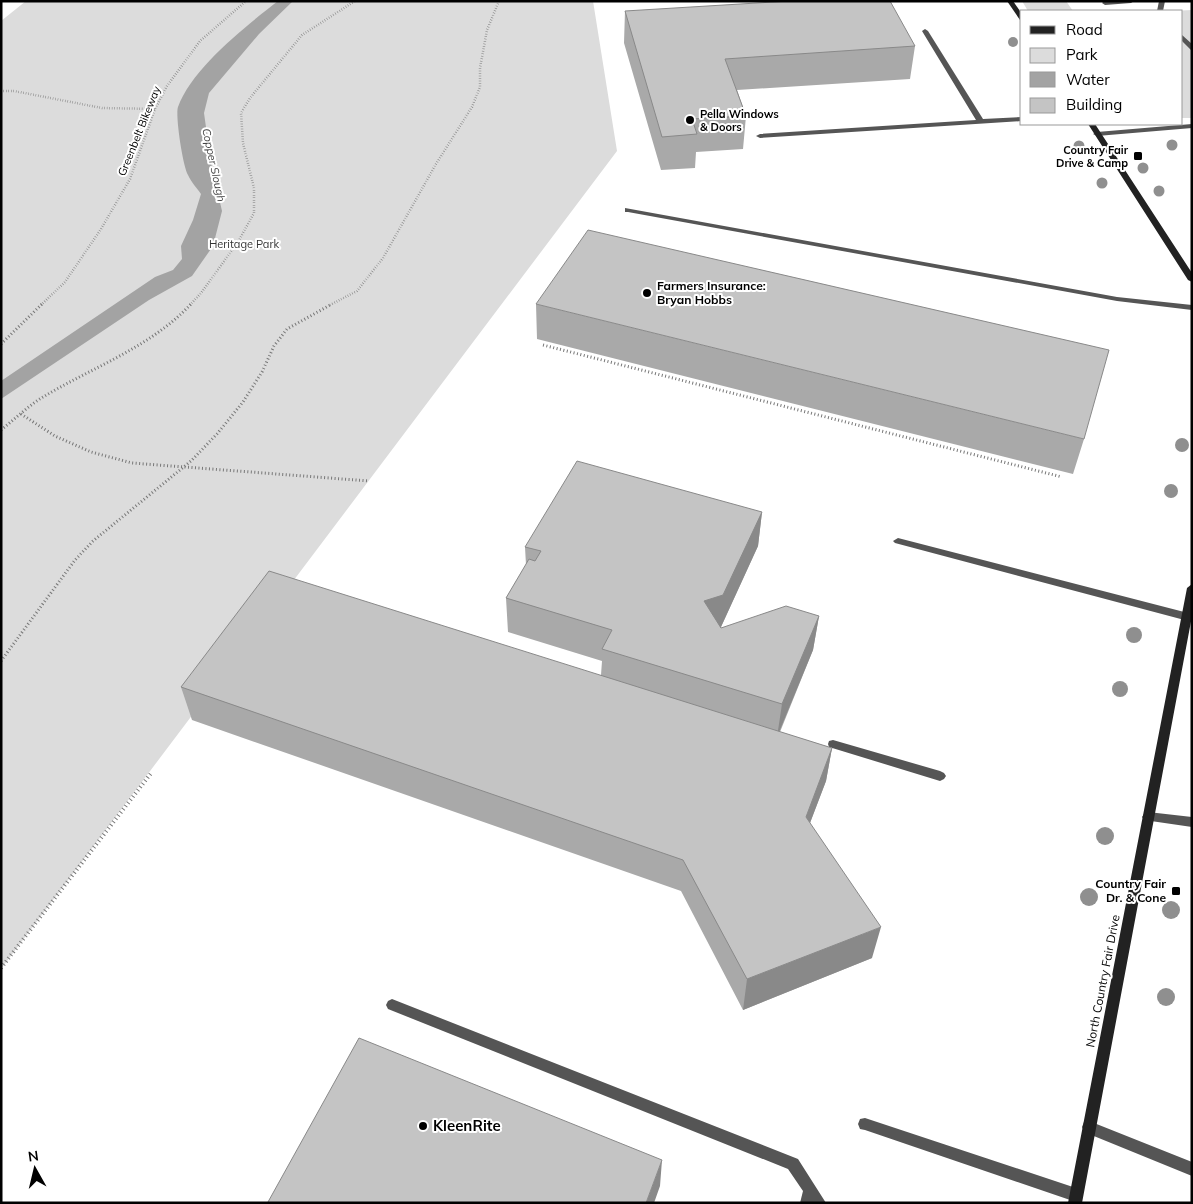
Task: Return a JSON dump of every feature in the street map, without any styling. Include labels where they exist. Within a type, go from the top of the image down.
[{"type":"street","points":[[1010,1],[1020,16]]},
{"type":"street","points":[[1104,2],[1132,1]]},
{"type":"street","points":[[925,31],[980,121]]},
{"type":"street","points":[[1183,38],[1192,50]]},
{"type":"street","points":[[760,136],[1020,119]]},
{"type":"street","points":[[1092,125],[1192,280]]},
{"type":"street","points":[[1097,134],[1192,126]]},
{"type":"street","points":[[628,210],[1117,299],[1192,308]]},
{"type":"street","points":[[898,541],[1189,618]]},
{"type":"street","name":"North Country Fair Drive","points":[[1075,1199],[1148,817],[1189,618],[1192,588]]},
{"type":"street","points":[[833,744],[940,776]]},
{"type":"street","points":[[1148,817],[1192,822]]},
{"type":"street","points":[[392,1005],[793,1164],[809,1196],[819,1203]]},
{"type":"street","points":[[865,1124],[1075,1199]]},
{"type":"street","points":[[1089,1127],[1192,1169]]},
{"type":"path","name":"Greenbelt Bikeway","points":[[1,344],[65,282],[101,229],[130,179],[155,109],[166,86],[200,41],[246,1]]},
{"type":"path","points":[[1,430],[41,398],[140,344],[175,321],[201,293],[238,242],[254,213],[254,188],[243,143],[242,113],[250,98],[302,36],[355,1]]},
{"type":"path","points":[[1,661],[75,560],[93,541],[185,466],[217,434],[243,402],[262,372],[274,346],[287,329],[357,291],[383,258],[436,164],[472,107],[480,87],[480,68],[487,30],[499,1]]},
{"type":"path","points":[[1,91],[22,92],[102,108],[155,109]]},
{"type":"path","points":[[543,345],[1062,477]]},
{"type":"path","points":[[21,414],[55,436],[91,452],[132,462],[369,481]]},
{"type":"path","points":[[1,968],[152,772]]},
{"type":"green space","name":"Heritage Park","points":[[26,1],[593,1],[617,151],[1,969],[1,21]]},
{"type":"green space","points":[[1022,1],[1066,1],[1072,10],[1027,10]]},
{"type":"green space","points":[[1183,10],[1192,10],[1192,118],[1183,118]]},
{"type":"water","points":[[278,1],[293,1],[259,34],[209,93],[204,113],[211,163],[222,211],[213,246],[192,276],[149,300],[1,399],[1,381],[155,277],[173,270],[182,259],[181,246],[193,220],[201,194],[186,170],[179,130],[178,107],[185,92],[207,63],[236,35]]},
{"type":"building","points":[[790,1],[890,1],[915,46],[725,59],[746,116],[692,119],[697,134],[662,137],[625,11]]},
{"type":"building","points":[[588,230],[1109,350],[1084,439],[536,304]]},
{"type":"building","points":[[577,461],[762,512],[723,595],[704,601],[721,628],[786,606],[819,616],[782,704],[602,649],[612,630],[506,598],[529,559],[535,561],[541,551],[525,547]]},
{"type":"building","points":[[269,571],[832,748],[806,817],[881,927],[747,979],[683,860],[181,687]]},
{"type":"building","name":"KleenRite","points":[[359,1038],[662,1160],[646,1203],[269,1203]]},
{"type":"place","name":"Pella Windows & Doors","points":[[690,120]]},
{"type":"place","name":"Country Fair Drive & Camp","points":[[1138,156]]},
{"type":"place","name":"Farmers Insurance: Bryan Hobbs","points":[[647,293]]},
{"type":"place","name":"Country Fair Dr. & Cone","points":[[1176,891]]},
{"type":"place","name":"KleenRite","points":[[423,1126]]},
{"type":"water label","name":"Copper Slough","points":[[214,165]]}]
